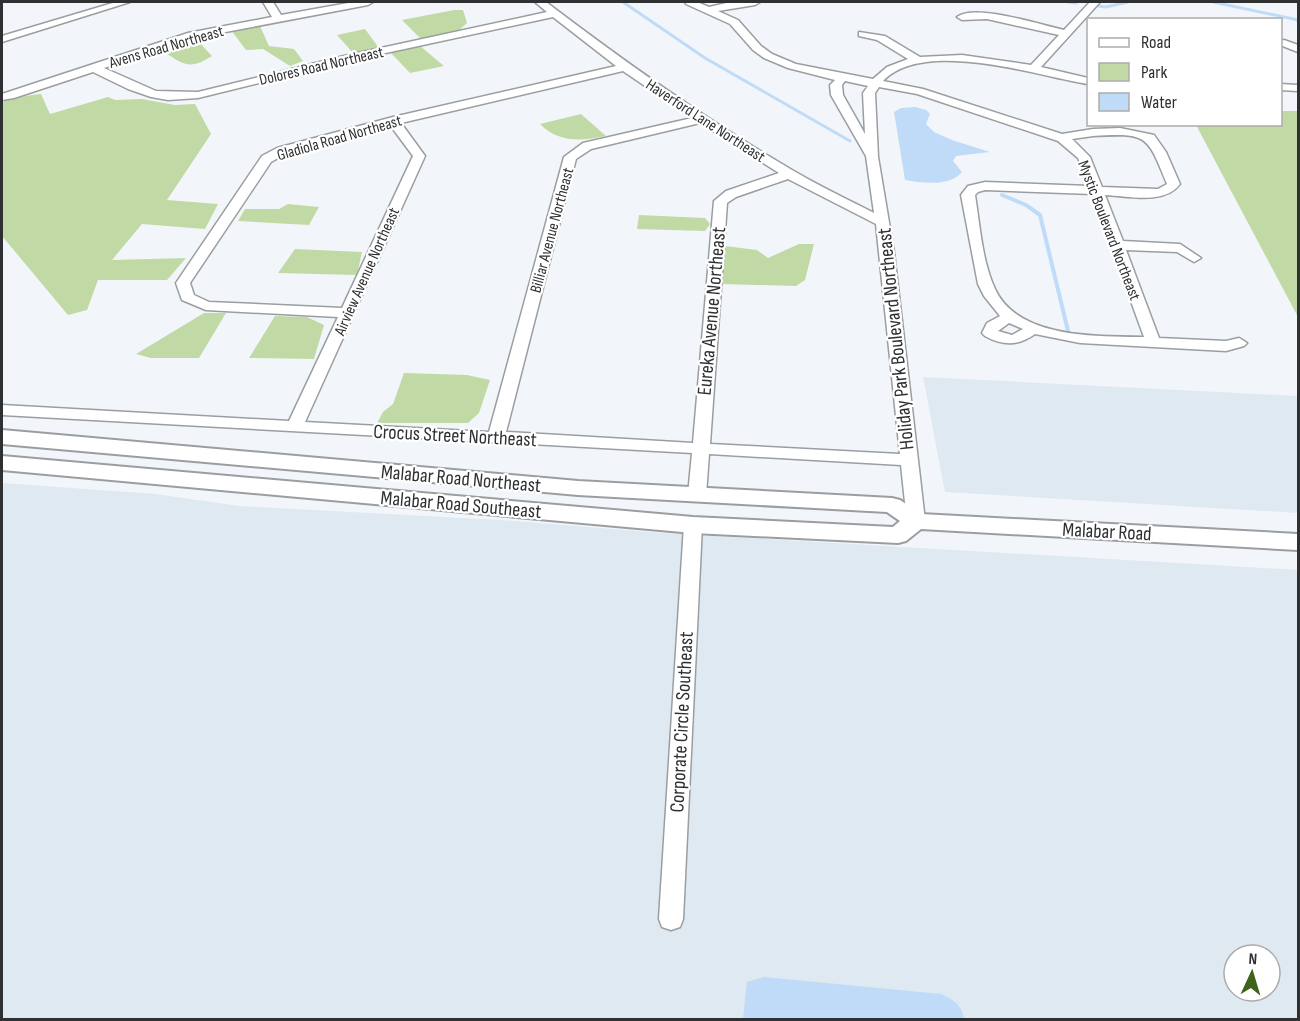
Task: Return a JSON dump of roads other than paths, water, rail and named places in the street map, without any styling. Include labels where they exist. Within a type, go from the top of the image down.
[{"type":"main road","name":"Malabar Road Northeast","points":[[2,437],[599,489],[892,506],[916,521]]},
{"type":"main road","name":"Malabar Road Southeast","points":[[2,463],[693,525],[898,535],[916,521]]},
{"type":"main road","points":[[531,511],[560,499],[599,489]]},
{"type":"main road","name":"Malabar Road","points":[[916,521],[1299,542]]},
{"type":"street","points":[[2,39],[125,2]]},
{"type":"street","points":[[268,2],[278,18]]},
{"type":"street","name":"Avens Road Northeast","points":[[2,97],[169,42],[278,18],[368,2]]},
{"type":"street","name":"Haverford Lane Northeast","points":[[540,2],[625,67],[702,119],[789,174],[882,222]]},
{"type":"street","points":[[690,2],[734,22],[757,48],[768,56],[792,66],[842,78],[876,83],[892,69],[946,58],[973,59],[1013,65],[1087,81]]},
{"type":"street","points":[[708,10],[738,3],[755,2]]},
{"type":"street","points":[[1032,70],[1095,2]]},
{"type":"street","name":"Dolores Road Northeast","points":[[94,68],[152,96],[174,99],[344,59],[554,14]]},
{"type":"street","points":[[962,17],[987,16],[1064,33]]},
{"type":"street","points":[[862,34],[881,38],[919,62]]},
{"type":"street","points":[[1284,43],[1299,49]]},
{"type":"street","points":[[1013,65],[1018,76],[1024,79],[1055,74]]},
{"type":"street","name":"Gladiola Road Northeast","points":[[348,313],[206,306],[187,297],[183,283],[266,159],[281,151],[393,121],[625,67]]},
{"type":"street","name":"Holiday Park Boulevard Northeast","points":[[842,78],[836,85],[837,95],[872,157]]},
{"type":"street","name":"Holiday Park Boulevard Northeast","points":[[876,83],[869,93],[872,157],[882,222],[916,521]]},
{"type":"street","name":"Mystic Boulevard Northeast","points":[[876,83],[919,91],[1062,138],[1080,152],[1153,342]]},
{"type":"street","points":[[1282,87],[1299,88]]},
{"type":"street","name":"Billiar Avenue Northeast","points":[[496,437],[570,157],[587,146],[702,119]]},
{"type":"street","name":"Airview Avenue Northeast","points":[[295,426],[418,156],[393,121]]},
{"type":"street","points":[[1062,138],[1088,132],[1138,134],[1150,138],[1155,143],[1174,184],[1170,189],[1160,193],[985,186],[973,189],[968,195],[989,292],[1002,311],[1034,328],[1075,339],[1226,346],[1239,343]]},
{"type":"street","name":"Eureka Avenue Northeast","points":[[697,495],[721,201],[731,194],[789,174]]},
{"type":"street","points":[[1117,245],[1179,248],[1194,258]]},
{"type":"street","points":[[1010,316],[992,326],[990,333],[1001,340],[1011,342],[1023,337],[1034,328]]},
{"type":"street","name":"Crocus Street Northeast","points":[[2,410],[909,460]]},
{"type":"street","name":"Corporate Circle Southeast","points":[[671,919],[693,525]]},
{"type":"water","points":[[915,107],[926,110],[930,114],[926,124],[934,132],[990,152],[956,156],[953,161],[962,172],[950,180],[935,183],[905,180],[894,112],[901,108]]},
{"type":"water","points":[[764,977],[941,994],[957,1003],[964,1019],[743,1019],[747,982]]},
{"type":"waterway","points":[[623,2],[705,58],[850,141]]},
{"type":"waterway","points":[[1068,2],[1076,3]]},
{"type":"waterway","points":[[1098,6],[1106,7],[1128,2]]},
{"type":"waterway","points":[[1213,2],[1298,20]]},
{"type":"waterway","points":[[1002,195],[1026,205],[1040,215],[1068,331]]}]
